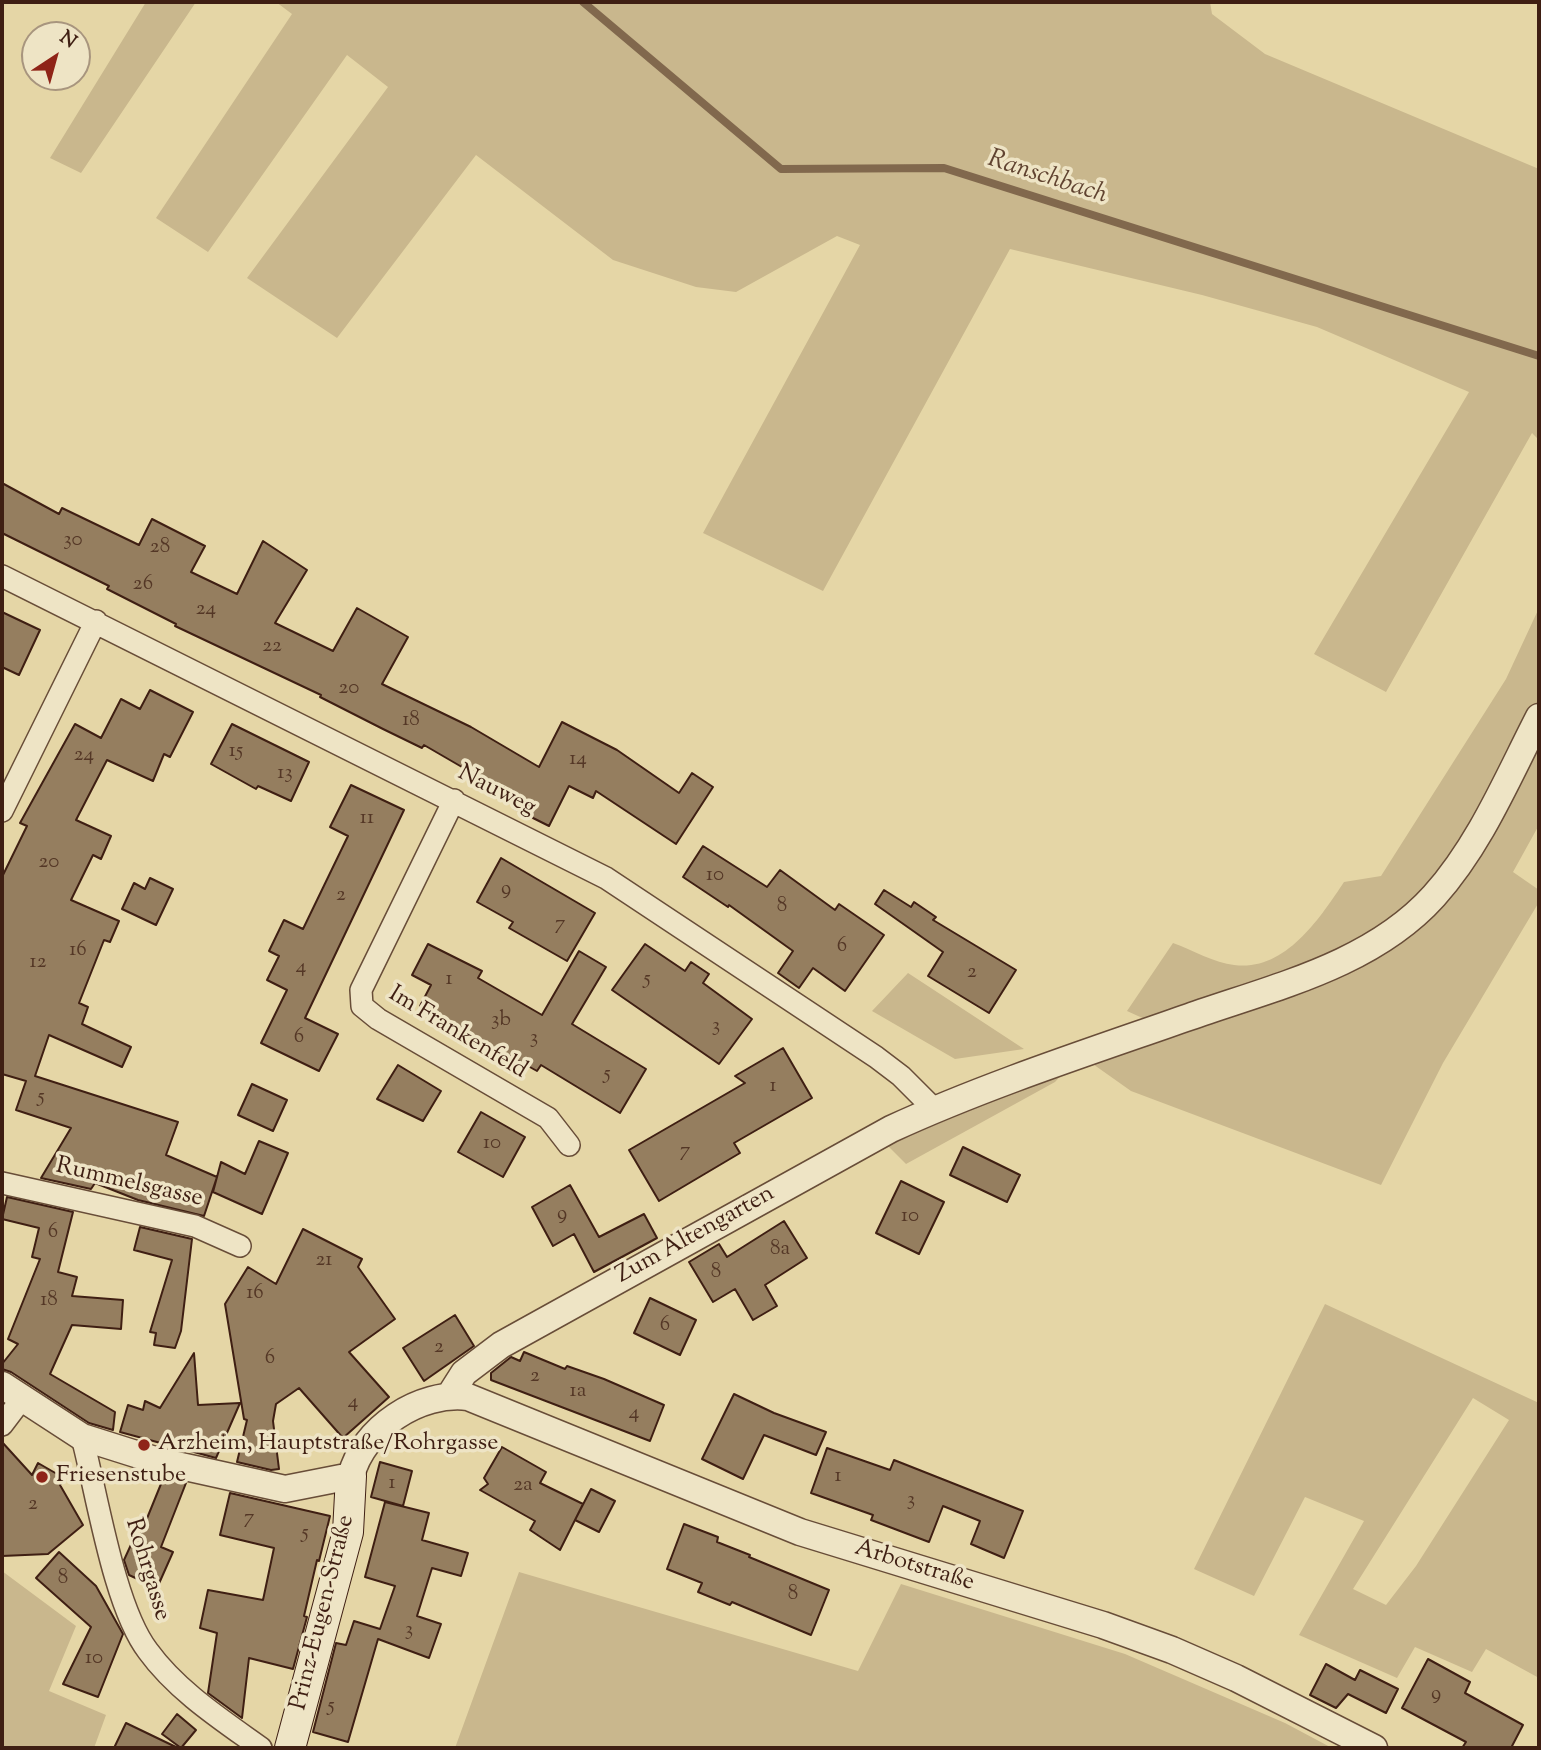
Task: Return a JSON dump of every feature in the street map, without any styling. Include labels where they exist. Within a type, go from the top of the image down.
[{"type":"main road","name":"Prinz-Eugen-Straße","points":[[290,1748],[348,1532],[351,1476]]},
{"type":"street","name":"Nauweg","points":[[2,576],[606,878],[673,919],[876,1057],[901,1076],[934,1109]]},
{"type":"street","points":[[2,811],[96,621]]},
{"type":"street","name":"Zum Altengarten","points":[[450,1395],[464,1373],[501,1345],[866,1142],[934,1109],[1330,967],[1399,926],[1434,896],[1462,861],[1539,718]]},
{"type":"street","name":"Im Frankenfeld","points":[[454,800],[360,990],[362,1006],[378,1019],[548,1118],[569,1145]]},
{"type":"street","name":"Rummelsgasse","points":[[2,1183],[75,1196],[195,1226],[240,1246]]},
{"type":"street","points":[[2,1426],[11,1392],[82,1437],[158,1461],[285,1489],[351,1476],[359,1455],[383,1428],[423,1402],[450,1395]]},
{"type":"street","name":"Arbotstraße","points":[[450,1395],[487,1403],[800,1532],[1103,1625],[1172,1650],[1236,1678],[1374,1748]]},
{"type":"street","name":"Rohrgasse","points":[[82,1437],[121,1595],[140,1641],[172,1677],[261,1748]]},
{"type":"shaded area","points":[[146,2],[196,2],[81,173],[50,158]]},
{"type":"shaded area","points":[[276,2],[1210,2],[1212,14],[1265,54],[1539,169],[1539,440],[1532,433],[1386,692],[1314,654],[1469,392],[1317,327],[1202,295],[1010,249],[823,591],[703,533],[860,245],[837,236],[736,292],[696,287],[613,260],[476,155],[337,338],[247,278],[388,87],[347,55],[208,252],[156,218],[292,14]]},
{"type":"shaded area","points":[[1539,608],[1539,825],[1513,872],[1539,890],[1539,902],[1443,1063],[1381,1185],[1131,1091],[1090,1062],[1160,1026],[1127,1011],[1173,943],[1227,964],[1252,965],[1269,960],[1299,940],[1344,882],[1381,876],[1506,679]]},
{"type":"shaded area","points":[[908,973],[1024,1049],[955,1059],[872,1011]]},
{"type":"shaded area","points":[[1065,1071],[1055,1082],[906,1164],[887,1145]]},
{"type":"shaded area","points":[[1325,1304],[1539,1403],[1539,1678],[1486,1649],[1472,1672],[1415,1647],[1397,1678],[1299,1635],[1364,1521],[1305,1497],[1254,1596],[1194,1569]],"holes":[[[1473,1398],[1509,1420],[1416,1566],[1386,1605],[1353,1589]]]},
{"type":"shaded area","points":[[2,1571],[76,1626],[49,1691],[106,1715],[94,1748],[2,1748]]},
{"type":"shaded area","points":[[519,1572],[858,1671],[901,1584],[1125,1654],[1285,1723],[1332,1748],[455,1748]]},
{"type":"building","points":[[2,483],[59,514],[62,508],[139,545],[152,519],[205,546],[191,572],[237,594],[263,541],[307,570],[275,623],[333,651],[357,608],[408,637],[382,684],[471,727],[539,767],[562,722],[617,750],[679,793],[692,773],[713,787],[676,844],[596,791],[593,798],[569,786],[549,826],[513,808],[517,799],[424,745],[422,748],[320,697],[321,695],[175,626],[176,624],[107,589],[109,586],[2,533]]},
{"type":"building","points":[[2,612],[40,630],[19,675],[2,667]]},
{"type":"building","points":[[150,690],[193,712],[170,757],[164,754],[153,781],[107,760],[76,820],[111,836],[101,859],[93,855],[71,900],[119,921],[110,942],[104,940],[79,1003],[88,1007],[82,1024],[131,1047],[122,1067],[49,1035],[35,1076],[178,1122],[166,1155],[217,1177],[204,1216],[138,1200],[95,1183],[91,1189],[41,1178],[71,1128],[16,1110],[26,1081],[2,1074],[2,877],[27,826],[20,823],[75,724],[101,738],[121,699],[140,709]]},
{"type":"building","points":[[232,724],[309,762],[291,801],[258,786],[256,789],[211,764]]},
{"type":"building","points":[[351,785],[404,810],[305,1018],[338,1034],[319,1071],[261,1043],[287,990],[267,980],[279,956],[269,951],[284,920],[303,929],[348,836],[330,827]]},
{"type":"building","points":[[703,846],[767,887],[780,870],[835,910],[839,904],[884,935],[845,991],[813,968],[799,988],[778,973],[793,951],[729,905],[728,907],[683,877]]},
{"type":"building","points":[[501,858],[595,913],[567,961],[509,928],[513,922],[477,902]]},
{"type":"building","points":[[150,878],[173,889],[156,925],[122,909],[134,883],[145,889]]},
{"type":"building","points":[[884,890],[911,907],[914,902],[936,917],[933,920],[1016,970],[989,1013],[928,976],[943,952],[875,904]]},
{"type":"building","points":[[428,944],[482,971],[478,978],[542,1015],[579,951],[606,967],[572,1024],[646,1069],[620,1113],[541,1065],[537,1071],[420,1006],[431,985],[412,975]]},
{"type":"building","points":[[645,944],[685,971],[691,962],[709,974],[703,983],[752,1019],[719,1064],[612,990]]},
{"type":"building","points":[[783,1048],[812,1098],[734,1143],[740,1153],[659,1201],[629,1150],[745,1083],[735,1076]]},
{"type":"building","points":[[398,1065],[441,1091],[423,1121],[377,1099]]},
{"type":"building","points":[[252,1084],[287,1100],[273,1131],[238,1115]]},
{"type":"building","points":[[481,1112],[525,1137],[503,1177],[458,1152]]},
{"type":"building","points":[[259,1141],[288,1153],[262,1214],[213,1192],[221,1162],[245,1174]]},
{"type":"building","points":[[963,1147],[1020,1175],[1007,1202],[950,1175]]},
{"type":"building","points":[[901,1181],[944,1202],[919,1254],[876,1233]]},
{"type":"building","points":[[570,1185],[599,1237],[644,1214],[657,1238],[594,1272],[574,1234],[553,1246],[532,1207]]},
{"type":"building","points":[[7,1197],[73,1212],[58,1272],[77,1277],[72,1296],[123,1300],[121,1329],[72,1325],[50,1374],[115,1412],[113,1430],[89,1423],[11,1372],[2,1369],[2,1364],[18,1344],[8,1339],[40,1259],[32,1257],[39,1228],[2,1219]]},
{"type":"building","points":[[784,1221],[807,1258],[765,1285],[777,1306],[753,1320],[735,1289],[713,1302],[689,1262],[719,1244],[727,1257]]},
{"type":"building","points":[[140,1227],[192,1239],[181,1331],[175,1348],[154,1345],[156,1333],[150,1332],[172,1260],[134,1250]]},
{"type":"building","points":[[303,1229],[362,1259],[358,1267],[395,1319],[349,1352],[389,1397],[343,1438],[299,1388],[276,1404],[273,1421],[279,1469],[271,1470],[237,1462],[247,1420],[244,1419],[225,1304],[248,1267],[276,1284]]},
{"type":"building","points":[[650,1298],[696,1320],[680,1355],[634,1333]]},
{"type":"building","points":[[455,1315],[474,1346],[424,1381],[403,1348]]},
{"type":"building","points":[[524,1352],[565,1369],[567,1366],[604,1379],[664,1405],[650,1441],[491,1380],[491,1373],[511,1357],[520,1361]]},
{"type":"building","points":[[194,1353],[198,1405],[240,1403],[216,1458],[120,1432],[128,1405],[143,1410],[145,1401],[160,1408]]},
{"type":"building","points":[[734,1394],[774,1413],[826,1432],[816,1455],[764,1435],[743,1479],[702,1459]]},
{"type":"building","points":[[2,1442],[32,1475],[38,1463],[64,1478],[60,1485],[83,1525],[48,1554],[2,1556]]},
{"type":"building","points":[[502,1447],[546,1472],[540,1483],[583,1504],[560,1550],[530,1530],[535,1521],[480,1490],[488,1484],[484,1478]]},
{"type":"building","points":[[827,1448],[890,1470],[894,1460],[1023,1511],[1004,1558],[971,1544],[980,1521],[943,1506],[929,1542],[871,1520],[873,1515],[811,1493]]},
{"type":"building","points":[[380,1462],[412,1471],[403,1506],[371,1497]]},
{"type":"building","points":[[163,1479],[186,1483],[161,1547],[173,1552],[157,1588],[129,1575],[124,1560],[135,1536],[139,1538]]},
{"type":"building","points":[[591,1489],[615,1501],[599,1532],[575,1520]]},
{"type":"building","points":[[230,1493],[330,1516],[319,1561],[317,1560],[304,1616],[307,1617],[293,1669],[249,1658],[242,1718],[208,1693],[217,1633],[200,1628],[208,1590],[263,1600],[274,1548],[220,1535]]},
{"type":"building","points":[[385,1502],[429,1513],[422,1540],[468,1553],[461,1576],[432,1568],[417,1616],[441,1624],[429,1658],[378,1639],[348,1742],[313,1732],[336,1643],[346,1645],[354,1621],[380,1629],[395,1586],[365,1577]]},
{"type":"building","points":[[684,1524],[718,1537],[717,1542],[750,1555],[749,1557],[829,1590],[811,1635],[732,1602],[730,1605],[698,1592],[702,1583],[667,1569]]},
{"type":"building","points":[[59,1552],[96,1586],[123,1634],[98,1697],[63,1684],[91,1627],[36,1578]]},
{"type":"building","points":[[1428,1659],[1470,1682],[1465,1693],[1523,1725],[1511,1748],[1462,1748],[1466,1742],[1402,1708]]},
{"type":"building","points":[[1326,1664],[1355,1680],[1360,1670],[1398,1689],[1386,1713],[1348,1694],[1336,1708],[1310,1695]]},
{"type":"building","points":[[177,1714],[196,1730],[181,1748],[162,1734]]},
{"type":"building","points":[[126,1723],[178,1748],[114,1748]]},
{"type":"waterway","name":"Ranschbach","points":[[583,2],[781,169],[944,168],[1539,356]]},
{"type":"place","name":"Arzheim, Hauptstraße/Rohrgasse","points":[[144,1445]]},
{"type":"place","name":"Friesenstube","points":[[42,1477]]}]
